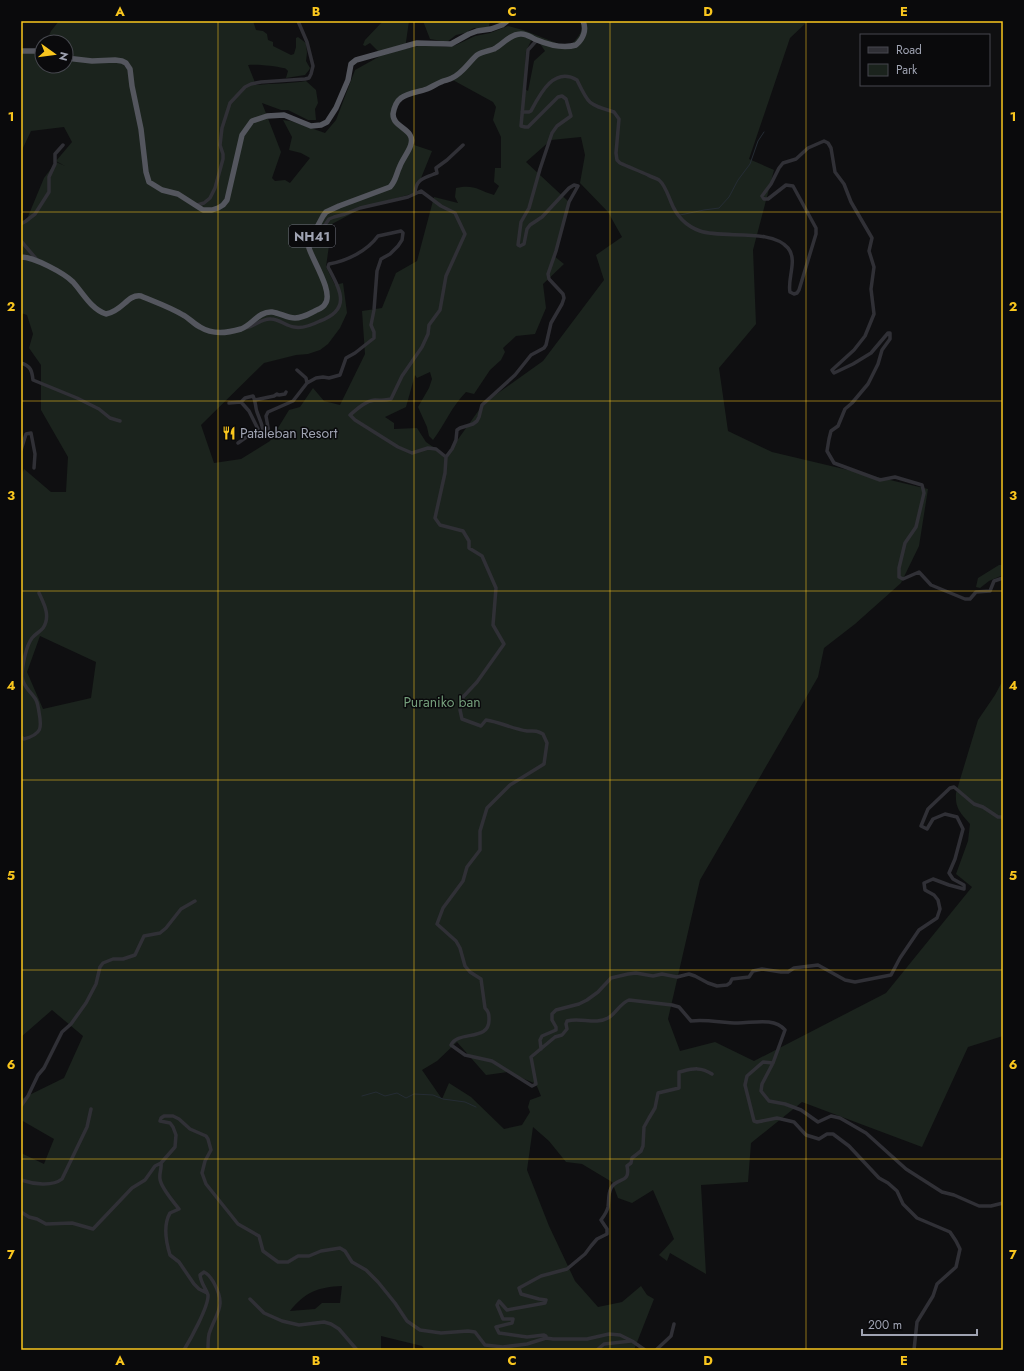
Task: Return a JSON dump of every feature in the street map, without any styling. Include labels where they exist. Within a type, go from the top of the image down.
[{"type":"highway","points":[[74,59],[92,61],[115,60],[126,63],[130,69],[132,77],[132,86],[141,129],[148,178],[154,186],[162,190],[178,194],[203,210],[212,210],[223,205],[227,200],[242,135],[252,121],[259,118],[284,115],[311,126],[321,125],[326,122],[336,108],[348,80],[351,64],[356,60],[417,43],[451,44],[469,34],[477,31],[491,30],[507,21]]},
{"type":"highway","name":"NH41","points":[[21,257],[31,258],[70,279],[95,309],[106,314],[116,311],[131,297],[136,295],[172,309],[183,315],[200,328],[210,332],[223,333],[242,328],[261,314],[272,312],[297,318],[304,317],[322,308],[326,304],[328,295],[326,286],[309,248],[309,242],[313,233],[326,212],[390,187],[395,181],[399,167],[409,149],[411,139],[410,135],[398,124],[393,114],[396,104],[403,97],[451,79],[461,73],[480,53],[493,49],[510,37],[519,34],[525,34],[537,40],[563,47],[576,45],[584,35],[585,27],[583,21]]},
{"type":"highway","points":[[21,51],[34,51]]},
{"type":"street","points":[[196,205],[204,203],[210,198],[215,188],[223,159],[220,145],[222,128],[230,103],[245,87],[251,84],[305,79],[312,74],[313,66],[307,42],[298,21]]},
{"type":"street","points":[[537,40],[528,50],[521,126],[528,127],[554,100],[562,96],[566,99],[571,117],[557,126],[552,133],[529,208],[521,222],[518,243],[519,246],[523,246],[527,229],[542,217],[569,188],[574,185],[578,186],[569,202],[556,251],[548,274],[549,279],[563,294],[564,298],[551,323],[544,348],[531,355],[515,375],[482,405],[477,421],[457,430],[456,440],[446,457],[445,473],[435,518],[440,525],[463,531],[469,541],[469,548],[482,556],[496,588],[493,625],[504,644],[477,682],[463,697],[460,710],[462,719],[481,726],[486,720],[528,731],[535,730],[543,734],[547,743],[544,764],[510,785],[488,808],[480,831],[480,850],[467,867],[463,881],[443,908],[437,924],[456,942],[460,948],[465,966],[470,972],[481,979],[485,1008],[488,1011],[489,1024],[486,1030],[480,1034],[461,1037],[453,1041],[451,1045],[465,1055],[492,1061],[532,1086],[536,1084],[531,1057],[555,1037],[562,1035],[567,1029],[567,1021],[575,1019],[603,1020],[608,1018],[623,1002],[629,1000],[678,1007],[691,1022],[704,1020],[739,1023],[758,1021],[781,1025],[785,1030],[774,1063],[762,1084],[761,1090],[769,1101],[785,1104],[801,1110],[818,1122],[831,1116],[840,1118],[866,1133],[906,1169],[942,1192],[954,1195],[979,1206],[991,1206],[1003,1203]]},
{"type":"street","points":[[522,112],[531,111],[541,93],[556,77],[565,76],[576,80],[590,103],[614,112],[617,115],[619,119],[616,154],[617,160],[620,163],[659,180],[667,192],[676,212],[685,222],[693,228],[708,233],[771,238],[779,241],[790,249],[792,263],[789,286],[790,292],[794,294],[799,290],[816,234],[816,228],[793,186],[786,185],[768,199],[764,199],[762,196],[783,163],[796,159],[808,148],[824,141],[828,143],[831,148],[835,172],[844,184],[851,202],[872,238],[869,251],[874,267],[871,289],[874,314],[865,336],[854,350],[832,370],[834,373],[853,364],[871,353],[888,333],[890,333],[890,336],[882,350],[878,364],[868,384],[845,409],[838,426],[831,431],[827,451],[834,463],[880,480],[894,477],[922,484],[924,493],[916,527],[905,543],[899,568],[899,577],[903,579],[919,572],[932,585],[964,599],[970,599],[976,592],[990,591],[994,581],[1003,578]]},
{"type":"street","points":[[21,224],[35,214],[49,192],[49,177],[55,164],[55,154],[63,145]]},
{"type":"street","points":[[415,192],[415,186],[418,181],[437,173],[436,168],[463,145]]},
{"type":"street","points":[[313,233],[323,228],[330,219],[334,217],[360,208],[408,197],[415,192],[421,191],[441,206],[455,213],[465,234],[446,276],[440,310],[429,325],[428,334],[422,348],[402,376],[391,399],[383,401],[375,400],[360,406],[350,415],[355,420],[398,447],[412,453],[428,448],[436,449],[446,457]]},
{"type":"street","points":[[229,403],[241,402],[245,398],[252,396],[255,400],[256,410],[264,433],[266,434],[269,432],[266,416],[268,412],[293,401],[307,383],[316,378],[329,378],[340,374],[346,358],[374,338],[374,332],[371,325],[374,310],[377,271],[381,259],[390,254],[398,246],[402,240],[403,233],[401,231],[378,236],[372,243],[356,254],[338,262],[329,264],[328,267],[340,292],[340,302],[336,312],[329,318],[307,327],[294,327],[270,318],[262,320],[252,327],[242,328]]},
{"type":"street","points":[[21,241],[39,262]]},
{"type":"street","points":[[21,363],[27,365],[32,370],[33,380],[77,398],[99,409],[110,418],[120,421]]},
{"type":"street","points":[[297,370],[306,378],[307,383]]},
{"type":"street","points":[[255,400],[277,394],[285,394],[286,392]]},
{"type":"street","points":[[238,443],[258,429],[249,411],[241,402]]},
{"type":"street","points":[[21,450],[26,434],[31,433],[35,454],[34,468]]},
{"type":"street","points":[[21,737],[24,739],[31,737],[38,732],[41,727],[35,697],[27,690],[22,679],[23,662],[27,646],[31,639],[43,627],[46,621],[47,609],[39,593]]},
{"type":"street","points":[[541,1049],[540,1040],[542,1036],[556,1030],[552,1020],[552,1014],[556,1010],[579,1004],[587,1000],[598,992],[611,978],[615,977],[636,973],[653,976],[662,974],[677,977],[689,974],[717,986],[727,985],[732,979],[749,976],[752,971],[762,969],[788,972],[794,968],[818,966],[845,980],[855,982],[891,975],[900,958],[919,930],[937,918],[940,909],[938,900],[934,895],[925,890],[924,883],[933,879],[964,889],[964,885],[953,878],[949,873],[955,860],[963,829],[957,817],[945,814],[933,819],[927,829],[921,826],[928,809],[950,788],[954,787],[974,804],[983,806],[998,817],[1003,817]]},
{"type":"street","points":[[21,1106],[28,1096],[35,1080],[44,1068],[62,1032],[71,1024],[86,1003],[96,984],[100,967],[103,963],[108,960],[123,959],[135,955],[144,936],[160,933],[166,928],[181,909],[195,901]]},
{"type":"street","points":[[774,1063],[763,1062],[747,1076],[745,1084],[754,1120],[757,1122],[777,1118],[794,1122],[806,1135],[819,1139],[827,1134],[833,1134],[849,1146],[879,1178],[888,1183],[897,1191],[903,1204],[917,1218],[950,1232],[956,1241],[960,1250],[956,1267],[937,1284],[933,1296],[917,1322],[914,1350]]},
{"type":"street","points":[[546,1338],[544,1335],[527,1337],[499,1333],[496,1327],[512,1323],[513,1319],[503,1319],[497,1305],[499,1301],[506,1310],[545,1303],[546,1300],[539,1300],[521,1294],[519,1288],[541,1276],[567,1269],[586,1254],[597,1239],[607,1234],[607,1229],[600,1220],[606,1213],[612,1186],[626,1178],[628,1170],[627,1166],[631,1163],[632,1158],[641,1151],[643,1146],[644,1127],[655,1108],[658,1093],[679,1088],[679,1072],[697,1068],[705,1069],[712,1074]]},
{"type":"street","points":[[21,1180],[33,1183],[55,1183],[62,1179],[87,1127],[91,1109]]},
{"type":"street","points":[[21,1212],[29,1217],[37,1218],[46,1224],[72,1223],[92,1229],[132,1188],[145,1180],[155,1166],[161,1163],[175,1147],[176,1135],[173,1127],[170,1123],[160,1121],[164,1116],[173,1116],[179,1119],[190,1129],[206,1136],[211,1150],[205,1161],[202,1173],[206,1184],[238,1224],[259,1236],[263,1251],[278,1262],[288,1262],[298,1256],[309,1256],[322,1251],[340,1248],[345,1251],[352,1262],[366,1270],[378,1282],[407,1321],[420,1330],[441,1333],[468,1331],[475,1332],[485,1345],[503,1347],[527,1344],[546,1338],[559,1340],[587,1339],[609,1334],[620,1335],[645,1350]]},
{"type":"street","points":[[161,1163],[162,1168],[160,1177],[162,1186],[179,1209],[170,1213],[167,1220],[166,1231],[170,1255],[179,1262],[194,1284],[208,1294]]},
{"type":"street","points":[[184,1350],[200,1319],[208,1299],[208,1294],[201,1281],[200,1275],[204,1272],[210,1276],[218,1291],[220,1299],[219,1314],[210,1334],[208,1350]]},
{"type":"street","points":[[250,1299],[264,1313],[282,1321],[299,1325],[324,1322],[331,1324],[340,1329],[357,1350]]},
{"type":"street","points":[[656,1350],[671,1336],[674,1324]]},
{"type":"street","points":[[596,1350],[604,1344],[632,1341]]},
{"type":"green space","name":"Puraniko ban","points":[[59,21],[253,21],[256,30],[263,31],[267,34],[268,40],[273,42],[273,46],[291,55],[294,54],[296,38],[298,37],[306,43],[306,61],[310,68],[305,75],[286,78],[288,71],[285,68],[265,65],[248,65],[256,85],[306,81],[316,90],[318,103],[315,109],[316,120],[308,120],[288,110],[281,110],[262,103],[281,152],[272,178],[275,181],[285,180],[290,183],[310,158],[301,153],[289,150],[292,137],[283,120],[291,121],[325,133],[336,120],[355,70],[382,55],[370,43],[365,46],[363,45],[365,40],[383,21],[409,21],[405,49],[423,45],[446,47],[456,45],[475,36],[490,33],[508,26],[523,30],[559,44],[571,45],[581,31],[582,28],[580,21],[808,21],[790,38],[749,159],[774,170],[753,250],[756,324],[719,368],[728,431],[772,452],[928,489],[919,546],[901,583],[855,624],[824,648],[818,677],[700,880],[668,1019],[680,1051],[715,1042],[754,1061],[886,993],[972,887],[956,874],[968,841],[970,824],[957,807],[956,793],[978,720],[1003,680],[1003,810],[1001,829],[1003,830],[1003,1036],[968,1047],[922,1147],[802,1102],[751,1143],[748,1182],[701,1185],[706,1274],[670,1253],[667,1261],[659,1255],[674,1239],[653,1190],[632,1203],[618,1198],[612,1182],[582,1164],[566,1162],[549,1141],[533,1127],[527,1170],[549,1226],[575,1281],[598,1307],[622,1302],[641,1286],[647,1295],[654,1299],[634,1350],[425,1350],[422,1346],[381,1336],[381,1350],[21,1350],[21,1153],[44,1164],[54,1139],[21,1120],[21,1099],[64,1078],[83,1036],[52,1010],[21,1037],[21,477],[24,469],[51,492],[66,492],[68,457],[41,410],[41,365],[29,348],[33,334],[27,315],[21,313],[21,227],[27,219],[44,178],[56,162],[65,166],[56,161],[72,142],[64,127],[31,131],[21,152],[21,53],[34,53],[34,74],[74,74],[74,34],[50,34]],"holes":[[[534,35],[545,51],[534,61],[528,91],[524,88],[526,51]],[[451,79],[493,102],[496,107],[493,120],[501,137],[501,168],[495,168],[494,182],[499,186],[494,195],[472,187],[456,188],[455,197],[458,203],[434,197],[417,261],[396,273],[382,308],[362,311],[365,354],[340,405],[324,401],[313,388],[300,407],[289,410],[270,441],[241,459],[214,463],[201,425],[264,363],[320,350],[328,344],[340,328],[347,313],[343,283],[335,285],[326,267],[332,224],[364,207],[415,193],[432,151],[411,144],[410,135],[395,119],[397,104],[403,97]],[[581,137],[585,155],[580,183],[608,212],[622,237],[596,255],[604,280],[543,361],[484,403],[446,456],[426,442],[417,428],[394,429],[394,423],[385,417],[406,407],[415,375],[417,378],[430,372],[432,379],[429,388],[418,407],[427,427],[429,436],[433,440],[461,397],[466,392],[474,394],[490,370],[501,360],[505,352],[503,348],[516,336],[535,334],[546,308],[543,284],[564,264],[554,256],[569,202],[526,162],[551,140]],[[40,636],[96,662],[91,698],[43,709],[27,672]],[[457,1042],[486,1075],[508,1072],[536,1084],[541,1096],[530,1100],[528,1107],[530,1112],[522,1125],[504,1129],[471,1097],[449,1083],[442,1099],[422,1070],[437,1061]],[[342,1286],[340,1303],[322,1303],[315,1309],[290,1311],[301,1299],[319,1289]]]},
{"type":"green space","points":[[423,21],[501,21],[490,22],[489,26],[491,28],[474,28],[465,33],[456,35],[447,42],[430,39]]},
{"type":"green space","points":[[999,565],[1003,565],[1003,575],[989,581],[980,588],[976,587],[978,578]]},
{"type":"waterway","points":[[680,215],[719,208],[729,197],[738,180],[750,164],[758,141],[764,132]]},
{"type":"waterway","points":[[362,1096],[376,1092],[385,1096],[397,1093],[406,1098],[414,1094],[433,1095],[443,1099],[465,1102],[476,1107]]},
{"type":"place","name":"Pataleban Resort","points":[[229,433]]}]
